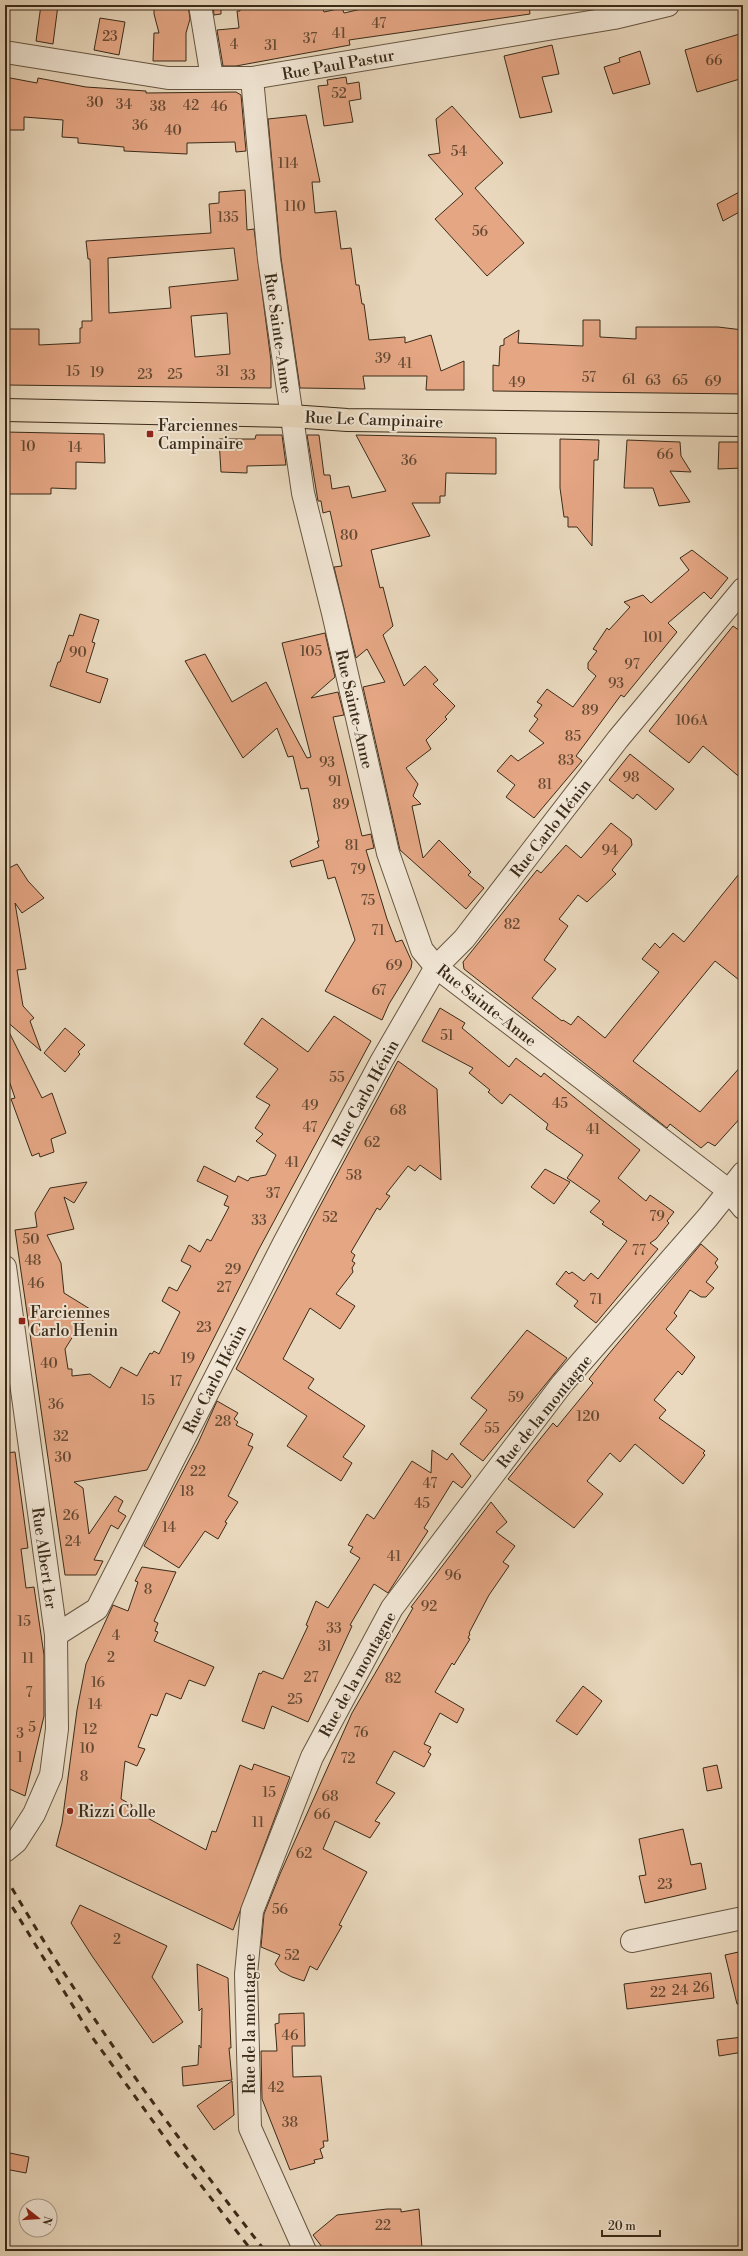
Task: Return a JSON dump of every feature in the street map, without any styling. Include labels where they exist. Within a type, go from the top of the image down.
[{"type":"main road","name":"Rue Le Campinaire","points":[[5,410],[291,416],[347,420],[743,425]]},
{"type":"street","points":[[200,5],[212,78]]},
{"type":"street","name":"Rue Paul Pastur","points":[[5,52],[168,78],[252,78],[614,18],[668,5]]},
{"type":"street","name":"Rue Sainte-Anne","points":[[252,78],[269,259],[302,493],[333,613],[388,853],[422,950],[436,968],[728,1190],[743,1208]]},
{"type":"street","name":"Rue Carlo Hénin","points":[[56,1635],[97,1609],[284,1243],[381,1062],[436,968],[464,939],[618,739],[743,589]]},
{"type":"street","name":"Rue de la montagne","points":[[305,2251],[250,2128],[246,1974],[252,1911],[312,1757],[392,1608],[562,1384],[708,1216],[743,1173]]},
{"type":"street","name":"Rue Albert 1er","points":[[5,1267],[56,1635],[57,1729],[51,1775],[34,1814],[10,1847]]},
{"type":"street","points":[[632,1941],[743,1918]]},
{"type":"building","points":[[41,5],[58,5],[53,44],[36,41]]},
{"type":"building","points":[[154,5],[188,5],[190,19],[186,33],[186,61],[153,61],[154,33],[159,33],[154,14]]},
{"type":"building","points":[[213,5],[221,5],[221,14],[214,15]]},
{"type":"building","points":[[239,5],[322,5],[324,12],[342,8],[344,13],[379,5],[529,5],[530,14],[349,40],[350,45],[236,66],[223,66],[217,30],[239,28],[237,11],[240,11]]},
{"type":"building","points":[[100,18],[125,22],[119,55],[94,50]]},
{"type":"building","points":[[743,33],[743,78],[697,92],[685,50]]},
{"type":"building","points":[[552,45],[559,74],[542,77],[552,112],[520,118],[504,56]]},
{"type":"building","points":[[640,51],[650,84],[613,94],[604,67],[620,62],[619,58]]},
{"type":"building","points":[[5,77],[37,83],[38,78],[86,87],[146,91],[146,93],[236,92],[241,95],[246,151],[236,152],[235,142],[187,143],[187,154],[124,151],[124,147],[78,143],[78,138],[62,137],[63,120],[24,117],[24,130],[8,130],[8,123],[5,123]]},
{"type":"building","points":[[346,77],[347,84],[359,82],[361,99],[349,101],[353,122],[324,126],[318,86],[328,85],[327,80]]},
{"type":"building","points":[[452,106],[503,163],[475,188],[524,243],[487,276],[435,219],[463,194],[428,155],[440,153],[436,119]]},
{"type":"building","points":[[306,115],[320,182],[312,182],[315,213],[336,211],[341,249],[351,248],[356,285],[359,285],[362,304],[364,304],[369,340],[405,337],[405,343],[431,335],[441,371],[464,361],[464,390],[426,390],[427,376],[363,376],[365,389],[300,388],[281,258],[268,119]]},
{"type":"building","points":[[245,190],[247,230],[254,229],[271,361],[271,388],[5,385],[5,329],[39,329],[39,345],[80,343],[80,328],[82,328],[82,321],[92,321],[90,259],[88,259],[86,241],[211,233],[209,204],[219,203],[219,192]],"holes":[[[234,248],[238,280],[169,287],[171,308],[109,313],[108,258]],[[227,313],[230,354],[195,357],[191,316]]]},
{"type":"building","points":[[743,190],[743,210],[723,221],[717,204]]},
{"type":"building","points":[[583,320],[600,320],[600,337],[636,339],[636,327],[718,327],[743,330],[743,394],[493,391],[493,365],[499,366],[500,346],[504,345],[504,339],[519,330],[518,343],[583,346]]},
{"type":"building","points":[[5,432],[104,434],[105,463],[76,462],[76,489],[51,488],[51,494],[5,494]]},
{"type":"building","points":[[256,435],[282,435],[286,465],[247,466],[247,473],[221,472],[219,439],[255,439]]},
{"type":"building","points":[[307,435],[319,435],[324,475],[330,475],[332,489],[349,486],[352,498],[386,491],[356,435],[496,438],[496,474],[446,473],[445,496],[440,496],[440,503],[412,503],[430,536],[371,550],[380,588],[383,587],[393,626],[383,635],[404,686],[425,666],[438,680],[433,684],[455,706],[445,717],[447,719],[426,740],[431,749],[406,768],[418,784],[413,796],[421,804],[412,806],[423,858],[439,840],[471,872],[468,875],[484,888],[466,909],[400,850],[363,687],[385,682],[367,649],[356,658],[334,567],[342,566],[330,511],[323,513],[321,501],[318,501]]},
{"type":"building","points":[[560,439],[599,440],[598,460],[594,460],[592,546],[577,527],[568,527],[568,517],[564,517],[560,488]]},
{"type":"building","points":[[627,440],[680,442],[681,456],[691,472],[670,471],[690,502],[659,506],[653,488],[624,488]]},
{"type":"building","points":[[719,442],[743,442],[743,468],[718,469]]},
{"type":"building","points":[[692,550],[728,578],[711,599],[704,592],[668,623],[677,632],[624,697],[621,695],[576,756],[582,761],[534,818],[506,797],[515,785],[497,771],[511,755],[518,761],[544,743],[529,731],[538,719],[534,716],[542,705],[537,702],[547,689],[573,707],[596,676],[588,669],[588,663],[597,651],[593,649],[607,628],[609,630],[630,607],[624,602],[643,595],[651,603],[689,570],[680,558]]},
{"type":"building","points":[[80,614],[99,620],[92,642],[95,643],[86,672],[108,679],[100,703],[50,686],[69,635],[73,636]]},
{"type":"building","points":[[733,626],[743,633],[743,780],[703,746],[689,763],[649,731]]},
{"type":"building","points":[[325,633],[335,677],[311,698],[338,692],[344,715],[333,717],[362,836],[371,834],[374,848],[366,850],[387,919],[396,942],[402,940],[412,962],[411,968],[389,1004],[382,1020],[325,991],[355,940],[335,877],[328,879],[323,860],[292,867],[290,861],[319,847],[308,788],[301,789],[293,756],[288,757],[277,728],[243,758],[185,661],[205,654],[232,702],[266,682],[307,758],[311,757],[282,643]]},
{"type":"building","points":[[630,754],[674,789],[656,810],[637,794],[633,799],[609,780]]},
{"type":"building","points":[[611,823],[631,839],[632,845],[612,870],[616,874],[587,902],[578,895],[559,919],[568,926],[544,960],[556,969],[532,998],[562,1021],[563,1020],[571,1025],[578,1016],[605,1038],[659,972],[642,959],[655,943],[660,948],[673,933],[684,942],[743,869],[743,983],[715,961],[633,1061],[700,1112],[743,1064],[743,1115],[715,1146],[708,1142],[701,1148],[670,1124],[667,1128],[464,969],[463,962],[537,870],[541,873],[566,845],[581,858]]},
{"type":"building","points":[[17,864],[28,881],[44,898],[22,913],[15,903],[26,969],[17,970],[23,1006],[34,1018],[30,1021],[41,1051],[5,1020],[5,895],[10,894],[5,886],[5,870]]},
{"type":"building","points":[[440,1008],[465,1023],[462,1028],[509,1067],[516,1058],[541,1077],[544,1073],[640,1150],[618,1178],[646,1201],[650,1195],[674,1212],[667,1221],[669,1223],[656,1239],[650,1243],[658,1249],[596,1323],[574,1306],[578,1301],[556,1284],[566,1271],[569,1274],[572,1272],[584,1281],[591,1273],[598,1279],[627,1241],[602,1224],[604,1222],[590,1212],[600,1201],[567,1178],[583,1155],[546,1129],[548,1124],[510,1094],[502,1104],[488,1092],[490,1090],[469,1073],[473,1068],[422,1041]]},
{"type":"building","points":[[334,1016],[371,1041],[259,1249],[147,1470],[74,1482],[83,1488],[89,1534],[115,1496],[123,1501],[118,1511],[126,1516],[118,1529],[111,1525],[94,1560],[103,1561],[96,1575],[65,1575],[15,1230],[37,1227],[35,1213],[50,1188],[87,1182],[74,1203],[64,1197],[74,1229],[47,1235],[61,1263],[64,1293],[90,1309],[65,1349],[68,1369],[72,1369],[72,1376],[90,1374],[110,1388],[121,1367],[137,1376],[150,1353],[152,1354],[154,1351],[159,1354],[180,1312],[162,1301],[169,1287],[177,1291],[191,1266],[181,1261],[189,1245],[200,1252],[207,1239],[211,1241],[229,1207],[224,1205],[228,1196],[197,1181],[204,1166],[235,1182],[238,1176],[248,1181],[250,1178],[266,1175],[276,1155],[256,1141],[263,1134],[255,1128],[270,1105],[256,1097],[278,1069],[244,1044],[262,1018],[308,1052]]},
{"type":"building","points":[[5,1024],[42,1098],[52,1093],[66,1133],[51,1139],[54,1152],[40,1157],[39,1153],[32,1156],[11,1099],[15,1098],[5,1069]]},
{"type":"building","points":[[65,1028],[85,1045],[78,1052],[80,1054],[65,1072],[44,1053]]},
{"type":"building","points":[[398,1061],[437,1089],[441,1180],[420,1165],[415,1171],[408,1166],[386,1194],[390,1196],[380,1210],[377,1208],[351,1252],[355,1255],[352,1261],[355,1263],[352,1268],[353,1272],[336,1294],[355,1306],[340,1329],[310,1308],[283,1359],[314,1379],[308,1388],[365,1426],[343,1457],[352,1463],[341,1481],[287,1446],[307,1416],[236,1369],[313,1219]]},
{"type":"building","points":[[545,1169],[570,1182],[554,1204],[531,1187]]},
{"type":"building","points":[[701,1244],[718,1259],[715,1263],[718,1267],[706,1282],[714,1288],[706,1297],[701,1297],[690,1290],[674,1313],[677,1316],[666,1329],[695,1357],[682,1375],[678,1371],[654,1400],[666,1410],[659,1418],[705,1451],[703,1453],[705,1455],[683,1484],[635,1444],[620,1462],[610,1453],[587,1481],[603,1494],[574,1528],[508,1479],[553,1423],[557,1427],[593,1383],[589,1379]]},
{"type":"building","points":[[527,1330],[567,1358],[483,1461],[460,1444],[487,1410],[471,1398]]},
{"type":"building","points":[[217,1401],[238,1413],[234,1419],[238,1422],[236,1425],[253,1434],[248,1445],[253,1447],[228,1496],[238,1502],[225,1522],[227,1523],[218,1539],[205,1531],[179,1568],[144,1546],[198,1443]]},
{"type":"building","points":[[432,1450],[447,1460],[452,1453],[471,1476],[462,1488],[453,1481],[424,1528],[428,1531],[388,1593],[374,1584],[350,1625],[352,1626],[308,1722],[272,1706],[264,1729],[242,1721],[259,1673],[261,1674],[263,1671],[283,1679],[308,1626],[306,1625],[316,1601],[328,1608],[360,1558],[350,1552],[353,1547],[348,1545],[367,1514],[374,1519],[412,1461],[431,1473]]},
{"type":"building","points":[[15,1452],[28,1548],[21,1549],[26,1588],[34,1587],[44,1655],[44,1716],[25,1796],[5,1787],[5,1453]]},
{"type":"building","points":[[491,1502],[507,1522],[496,1532],[515,1546],[503,1562],[509,1566],[489,1595],[469,1633],[468,1638],[470,1639],[454,1665],[452,1663],[435,1692],[464,1709],[457,1723],[440,1713],[424,1744],[431,1747],[428,1752],[431,1754],[424,1767],[394,1751],[376,1783],[395,1793],[375,1821],[380,1823],[370,1838],[335,1821],[323,1849],[367,1872],[339,1925],[342,1926],[317,1970],[310,1966],[304,1981],[292,1977],[280,1971],[275,1964],[280,1955],[261,1947],[264,1914],[280,1874],[352,1713],[413,1608],[411,1607]]},
{"type":"building","points":[[142,1567],[176,1572],[154,1621],[158,1623],[155,1631],[158,1632],[154,1641],[214,1667],[205,1686],[189,1680],[181,1699],[166,1693],[157,1716],[151,1714],[138,1747],[145,1749],[137,1766],[125,1761],[121,1799],[132,1805],[131,1809],[206,1850],[212,1831],[216,1832],[240,1765],[252,1770],[254,1764],[290,1777],[233,1930],[56,1846],[62,1823],[77,1710],[86,1664],[113,1605],[128,1611],[138,1582],[135,1581]]},
{"type":"building","points":[[583,1686],[602,1701],[577,1735],[556,1721]]},
{"type":"building","points":[[717,1765],[722,1788],[707,1791],[703,1768]]},
{"type":"building","points":[[683,1829],[691,1865],[701,1863],[706,1889],[645,1903],[639,1876],[646,1875],[639,1839]]},
{"type":"building","points":[[80,1905],[167,1946],[152,1977],[183,2022],[153,2043],[92,1956],[71,1923]]},
{"type":"building","points":[[743,1951],[743,2004],[737,2004],[725,1955]]},
{"type":"building","points":[[197,1964],[228,1978],[231,2048],[229,2048],[232,2080],[183,2086],[182,2067],[198,2065],[199,2045],[201,2048],[202,2008],[199,2011]]},
{"type":"building","points":[[711,1973],[714,1998],[627,2009],[624,1984]]},
{"type":"building","points":[[304,2013],[305,2046],[292,2046],[293,2077],[321,2076],[328,2141],[323,2141],[324,2147],[320,2149],[323,2158],[314,2160],[315,2163],[290,2170],[262,2099],[261,2051],[277,2051],[275,2024],[279,2023],[279,2014]]},
{"type":"building","points":[[743,2037],[743,2052],[719,2056],[717,2040]]},
{"type":"building","points":[[232,2081],[234,2115],[214,2130],[197,2106]]},
{"type":"building","points":[[5,2152],[29,2157],[26,2173],[5,2169]]},
{"type":"building","points":[[387,2209],[401,2209],[401,2212],[419,2209],[422,2248],[404,2251],[325,2251],[313,2235],[337,2215]]},
{"type":"railway","points":[[5,1876],[34,1925],[96,2021],[162,2115],[265,2251]]},
{"type":"railway","points":[[5,1895],[92,2037],[176,2153],[252,2251]]},
{"type":"place","name":"Farciennes Campinaire","points":[[150,434]]},
{"type":"place","name":"Farciennes Carlo Henin","points":[[22,1321]]},
{"type":"place","name":"Rizzi Colle","points":[[70,1811]]}]
